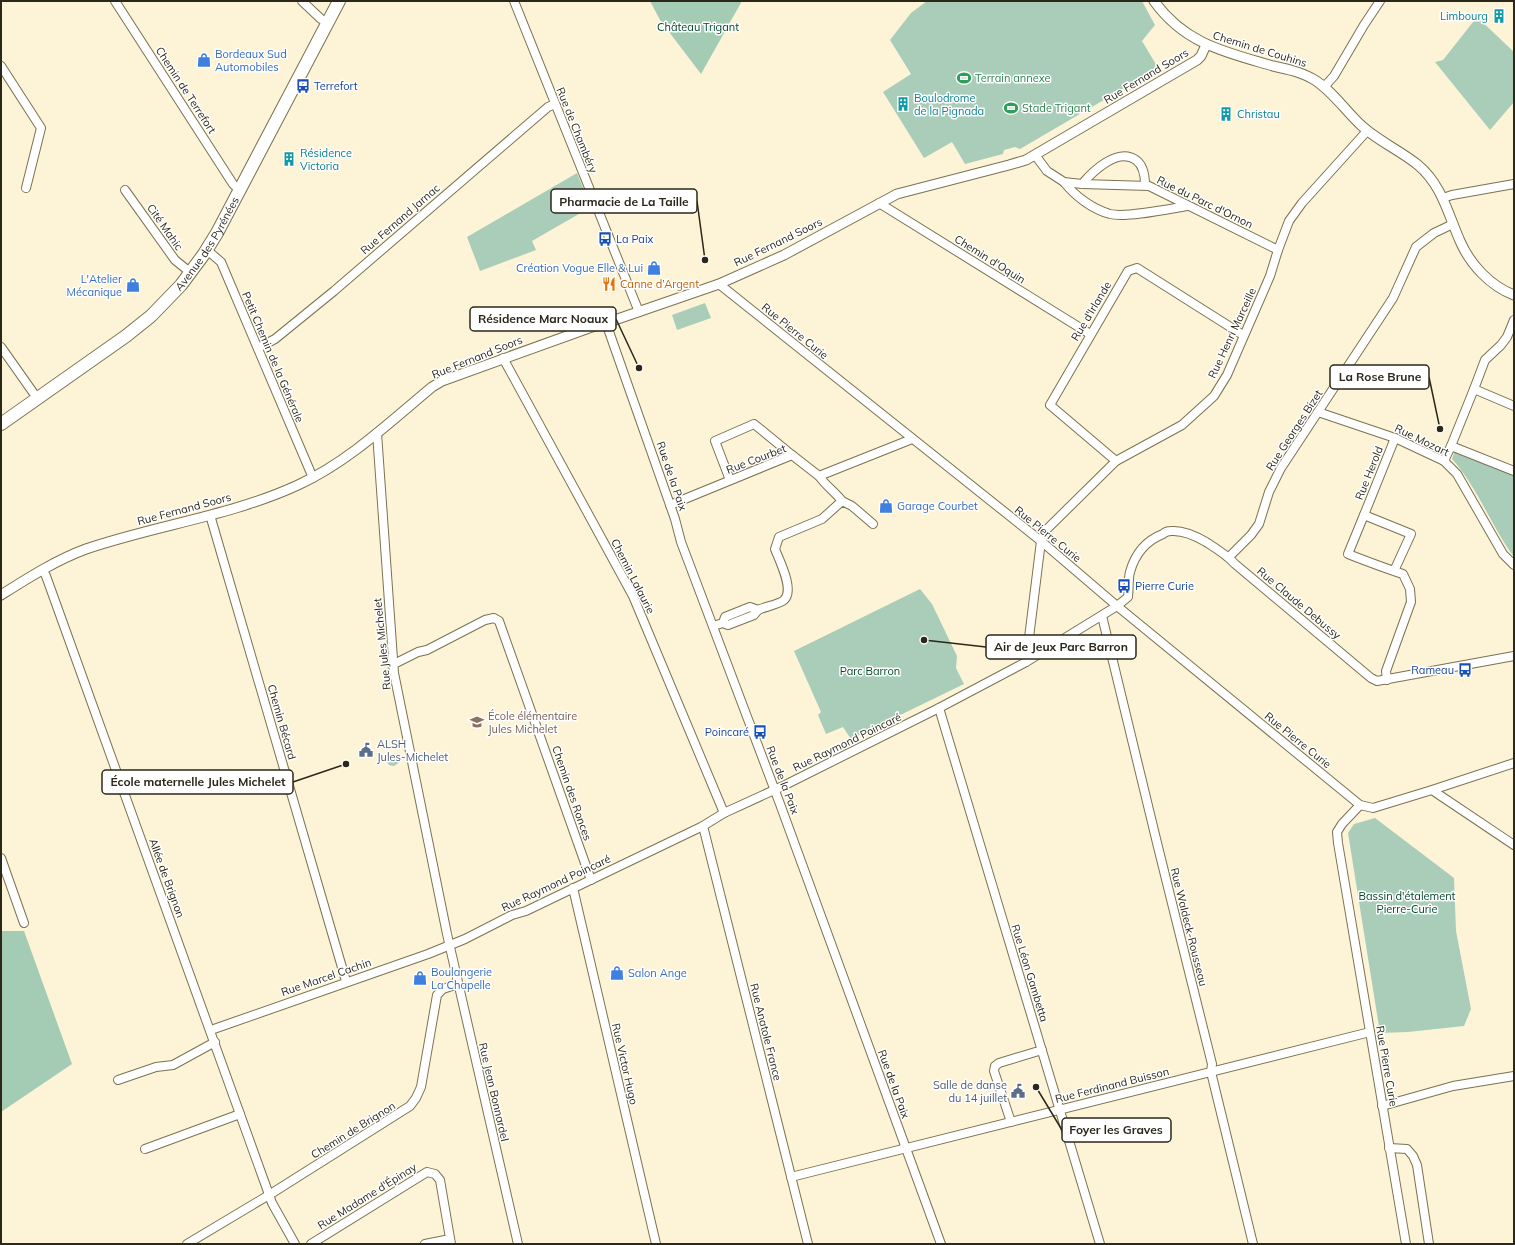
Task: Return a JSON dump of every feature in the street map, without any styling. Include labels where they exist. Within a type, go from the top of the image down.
[{"type":"main road","name":"Avenue des Pyrénées","points":[[1,424],[138,327],[164,304],[190,273],[207,250],[240,190],[339,1]]},
{"type":"street","name":"Chemin de Terrefort","points":[[115,1],[233,184],[240,190]]},
{"type":"street","points":[[302,1],[321,19],[328,23]]},
{"type":"street","name":"Rue de Chambéry","points":[[514,1],[639,312]]},
{"type":"street","name":"Chemin de Couhins","points":[[1154,1],[1168,18],[1181,29],[1206,45],[1299,73],[1313,79],[1324,87],[1367,130],[1425,172],[1443,198],[1463,248],[1474,264],[1494,284],[1514,295]]},
{"type":"street","points":[[1324,87],[1334,76],[1380,1]]},
{"type":"street","name":"Rue Fernand Soors","points":[[1,595],[43,570],[88,549],[270,497],[313,478],[338,463],[436,384],[504,358],[719,284],[794,250],[902,192],[1009,165],[1035,156],[1197,60],[1206,45]]},
{"type":"street","points":[[1,67],[41,128],[26,188]]},
{"type":"street","name":"Rue Fernand Jarnac","points":[[258,348],[275,339],[328,296],[548,107],[555,104]]},
{"type":"street","name":"Rue Henri Marceille","points":[[1041,541],[1045,531],[1116,461],[1182,425],[1214,396],[1227,375],[1270,276],[1289,221],[1367,130]]},
{"type":"street","name":"Rue du Parc d'Ornon","points":[[1035,156],[1047,171],[1064,182],[1082,184],[1145,185],[1278,250]]},
{"type":"street","points":[[1082,184],[1088,177],[1113,159],[1125,156],[1134,159],[1141,165],[1144,173],[1145,185]]},
{"type":"street","points":[[1064,182],[1084,200],[1098,209],[1111,214],[1128,214],[1187,206]]},
{"type":"street","points":[[1443,198],[1452,195],[1514,184]]},
{"type":"street","name":"Cité Mahic","points":[[125,190],[174,260],[190,273]]},
{"type":"street","name":"Chemin d'Oquin","points":[[879,203],[1090,334]]},
{"type":"street","name":"Rue Georges Bizet","points":[[1229,557],[1256,530],[1263,516],[1269,492],[1281,468],[1396,294],[1416,247],[1434,233],[1453,224]]},
{"type":"street","name":"Petit Chemin de la Générale","points":[[207,250],[221,262],[313,478]]},
{"type":"street","name":"Rue d'Irlande","points":[[1116,461],[1050,405],[1090,334],[1128,272],[1138,268],[1244,335]]},
{"type":"street","name":"Rue Pierre Curie","points":[[719,284],[1041,541],[1117,606],[1360,805],[1373,808],[1432,790]]},
{"type":"street","points":[[1444,460],[1485,360],[1507,338],[1514,320]]},
{"type":"street","name":"Rue de la Paix","points":[[606,323],[670,505],[681,542],[774,789],[941,1244]]},
{"type":"street","points":[[1,347],[37,398]]},
{"type":"street","name":"Chemin Lalaurie","points":[[504,358],[633,596],[724,813]]},
{"type":"street","points":[[1474,389],[1514,406]]},
{"type":"street","name":"Rue Mozart","points":[[1318,412],[1395,438],[1444,460],[1457,474],[1503,554],[1514,564]]},
{"type":"street","points":[[730,480],[715,441],[754,424],[792,455]]},
{"type":"street","name":"Rue Jules Michelet","points":[[377,433],[392,665],[449,945]]},
{"type":"street","name":"Rue Herold","points":[[1394,571],[1348,554],[1395,438]]},
{"type":"street","points":[[820,476],[912,439]]},
{"type":"street","points":[[1451,446],[1514,471]]},
{"type":"street","name":"Rue Courbet","points":[[670,505],[792,455],[820,476],[824,484],[837,494],[842,501],[852,506],[873,524]]},
{"type":"street","points":[[713,626],[723,623],[725,617],[750,607],[758,610],[784,600],[788,593],[788,582],[775,549],[779,537],[822,519],[842,501]]},
{"type":"street","name":"Chemin Bécard","points":[[210,515],[346,981]]},
{"type":"street","points":[[1364,515],[1411,534],[1394,571],[1403,574],[1410,589],[1411,602],[1386,672],[1387,680]]},
{"type":"street","name":"Rue Claude Debussy","points":[[1117,606],[1128,597],[1130,572],[1136,557],[1145,543],[1156,536],[1170,531],[1184,532],[1198,537],[1229,557],[1235,564],[1371,678],[1377,681],[1514,656]]},
{"type":"street","points":[[1026,662],[1041,541]]},
{"type":"street","name":"Allée de Brignon","points":[[43,570],[103,730],[269,1195],[295,1244]]},
{"type":"street","name":"Rue Raymond Poincaré","points":[[449,945],[703,826],[724,813],[939,708],[1026,662],[1117,606]]},
{"type":"street","name":"Rue Waldeck-Rousseau","points":[[1102,616],[1212,1064],[1211,1072],[1253,1244]]},
{"type":"street","name":"Chemin des Ronces","points":[[392,665],[418,652],[427,650],[485,620],[494,618],[499,621],[590,880]]},
{"type":"street","name":"Rue Léon Gambetta","points":[[939,708],[1100,1244]]},
{"type":"street","points":[[1432,790],[1514,763]]},
{"type":"street","points":[[1432,790],[1514,845]]},
{"type":"street","name":"Rue Pierre Curie","points":[[1360,805],[1337,832],[1338,843],[1406,1244]]},
{"type":"street","name":"Rue Anatole France","points":[[703,826],[808,1244]]},
{"type":"street","points":[[1,858],[24,922]]},
{"type":"street","name":"Rue Victor Hugo","points":[[573,888],[656,1244]]},
{"type":"street","name":"Rue Marcel Cachin","points":[[210,1030],[346,981],[428,954],[449,945]]},
{"type":"street","name":"Rue Jean Bonnardel","points":[[449,945],[518,1244]]},
{"type":"street","name":"Chemin de Brignon","points":[[187,1244],[269,1195],[410,1106],[421,1087],[438,995],[443,989],[458,984]]},
{"type":"street","name":"Rue Ferdinand Buisson","points":[[791,1177],[1370,1032]]},
{"type":"street","points":[[118,1080],[156,1067],[172,1065],[215,1042]]},
{"type":"street","points":[[1011,1122],[994,1071],[995,1066],[1000,1063],[1042,1050]]},
{"type":"street","points":[[1382,1106],[1453,1086],[1514,1076]]},
{"type":"street","points":[[145,1149],[240,1114]]},
{"type":"street","points":[[1389,1148],[1407,1149],[1413,1156],[1417,1165],[1429,1244]]},
{"type":"street","name":"Rue Madame d'Épinay","points":[[311,1244],[428,1172],[435,1174],[440,1180],[451,1241]]},
{"type":"street","points":[[425,1244],[451,1241]]},
{"type":"green space","name":"Château Trigant","points":[[650,1],[742,1],[701,74],[660,20]]},
{"type":"green space","name":"Stade Trigant","points":[[927,1],[1142,1],[1155,25],[1142,41],[1157,66],[1150,73],[1020,149],[1015,147],[1004,150],[1003,154],[965,164],[952,142],[924,158],[883,92],[911,74],[890,40],[911,13]]},
{"type":"green space","points":[[1477,17],[1514,52],[1514,102],[1490,130],[1435,62],[1443,60]]},
{"type":"green space","points":[[577,173],[591,207],[532,241],[536,250],[480,271],[467,237]]},
{"type":"green space","points":[[705,303],[711,318],[677,330],[672,315]]},
{"type":"green space","points":[[1455,450],[1514,475],[1514,557],[1498,533],[1469,482],[1452,459]]},
{"type":"green space","name":"Parc Barron","points":[[920,589],[932,604],[957,656],[956,668],[964,684],[851,739],[843,727],[826,734],[818,715],[821,712],[794,651]]},
{"type":"green space","points":[[396,755],[400,762],[394,766],[389,765],[386,759]]},
{"type":"green space","name":"Bassin d'étalement Pierre-Curie","points":[[1375,818],[1454,878],[1456,931],[1471,1009],[1464,1026],[1408,1032],[1380,1033],[1348,833],[1354,824]]},
{"type":"green space","points":[[1,931],[24,931],[72,1064],[1,1112]]},
{"type":"place","name":"Limbourg","points":[[1499,16]]},
{"type":"place","name":"Bordeaux Sud Automobiles","points":[[204,60]]},
{"type":"place","name":"Terrain annexe","points":[[964,78]]},
{"type":"place","name":"Terrefort","points":[[303,86]]},
{"type":"place","name":"Boulodrome de la Pignada","points":[[903,104]]},
{"type":"place","name":"Stade Trigant","points":[[1011,108]]},
{"type":"place","name":"Christau","points":[[1226,114]]},
{"type":"place","name":"Résidence Victoria","points":[[289,159]]},
{"type":"place","name":"La Paix","points":[[605,239]]},
{"type":"place","name":"Pharmacie de La Taille","points":[[705,260]]},
{"type":"place","name":"Création Vogue Elle & Lui","points":[[654,268]]},
{"type":"place","name":"Canne d’Argent","points":[[609,284]]},
{"type":"place","name":"L'Atelier Mécanique","points":[[133,285]]},
{"type":"place","name":"Résidence Marc Noaux","points":[[639,368]]},
{"type":"place","name":"La Rose Brune","points":[[1440,429]]},
{"type":"place","name":"Garage Courbet","points":[[886,506]]},
{"type":"place","name":"Pierre Curie","points":[[1124,586]]},
{"type":"place","name":"Air de Jeux Parc Barron","points":[[924,640]]},
{"type":"place","name":"Rameau","points":[[1465,670]]},
{"type":"place","name":"École élémentaire Jules Michelet","points":[[477,722]]},
{"type":"place","name":"Poincaré","points":[[760,732]]},
{"type":"place","name":"ALSH Jules-Michelet","points":[[366,750]]},
{"type":"place","name":"École maternelle Jules Michelet","points":[[346,764]]},
{"type":"place","name":"Salon Ange","points":[[617,973]]},
{"type":"place","name":"Boulangerie La Chapelle","points":[[420,978]]},
{"type":"place","name":"Foyer les Graves","points":[[1036,1087]]},
{"type":"place","name":"Salle de danse du 14 juillet","points":[[1018,1091]]}]
